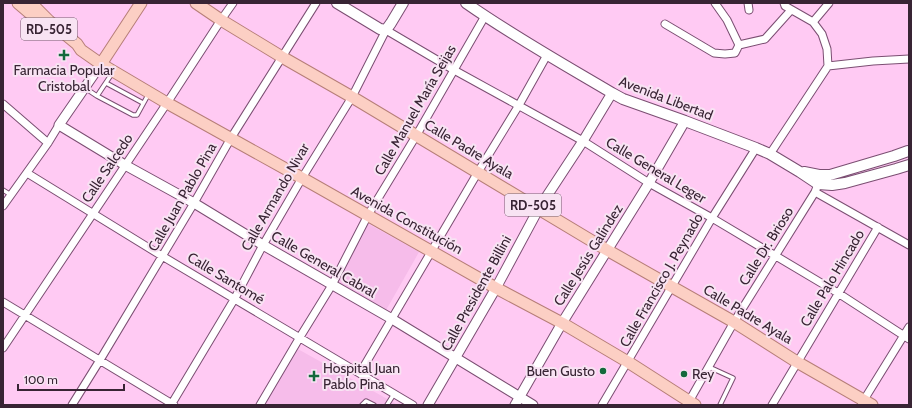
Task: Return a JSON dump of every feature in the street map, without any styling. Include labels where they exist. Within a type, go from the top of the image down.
[{"type":"main road","name":"RD-505","points":[[18,3],[74,49],[81,50]]},
{"type":"main road","name":"RD-505","points":[[31,3],[77,44],[81,50],[101,64]]},
{"type":"main road","points":[[101,64],[141,3]]},
{"type":"main road","name":"Calle Padre Ayala","points":[[196,3],[282,58],[352,97],[607,250],[734,322],[866,403]]},
{"type":"main road","points":[[337,3],[380,29],[386,30]]},
{"type":"main road","name":"Calle Armando Nivar","points":[[386,30],[403,3]]},
{"type":"main road","name":"Avenida Libertad","points":[[466,3],[484,16],[547,55],[623,99],[770,154],[800,172],[817,188]]},
{"type":"main road","name":"Avenida Constitución","points":[[101,64],[496,288],[562,323],[628,362],[691,404]]},
{"type":"main road","name":"Avenida Libertad","points":[[800,172],[819,175],[830,174],[909,153]]},
{"type":"main road","points":[[817,188],[845,183],[909,165]]},
{"type":"street","name":"Calle Salcedo","points":[[3,348],[168,103],[233,3]]},
{"type":"street","name":"Calle Juan Pablo Pina","points":[[72,405],[194,204],[231,138],[316,3]]},
{"type":"street","points":[[715,3],[728,20],[740,45]]},
{"type":"street","points":[[770,154],[828,66],[827,49],[822,34],[813,22],[791,10],[785,6],[784,3]]},
{"type":"street","points":[[813,22],[829,3]]},
{"type":"street","points":[[665,24],[714,53],[735,53],[740,45],[765,39],[791,10]]},
{"type":"street","name":"Calle Manuel María Seijas","points":[[260,405],[332,285],[368,216],[416,136],[484,16]]},
{"type":"street","name":"Calle General Leger","points":[[386,30],[454,70],[583,141],[649,183],[712,218],[838,293],[906,338]]},
{"type":"street","name":"Calle Armando Nivar","points":[[172,404],[235,298],[263,245],[302,178],[352,97],[386,30]]},
{"type":"street","points":[[360,373],[519,105],[547,55]]},
{"type":"street","points":[[828,66],[873,61],[909,60]]},
{"type":"street","points":[[3,206],[48,143],[101,64]]},
{"type":"street","name":"Calle Presidente Billini","points":[[428,405],[496,288],[539,208],[583,141],[612,93]]},
{"type":"street","points":[[3,104],[48,143]]},
{"type":"street","name":"Calle Jesús Galíndez","points":[[515,405],[562,323],[649,183],[685,121]]},
{"type":"street","name":"Calle General Cabral","points":[[59,125],[125,165],[392,319],[533,405]]},
{"type":"street","name":"Calle Francisco J. Peynado","points":[[602,405],[712,218],[756,148]]},
{"type":"street","name":"Calle Santomé","points":[[27,173],[162,256],[413,405]]},
{"type":"street","points":[[817,188],[909,245]]},
{"type":"street","name":"Calle Dr. Brioso","points":[[691,404],[709,367],[734,322],[817,188]]},
{"type":"street","name":"Calle Palo Hincado","points":[[772,405],[878,227]]},
{"type":"street","points":[[3,302],[172,404]]},
{"type":"street","points":[[866,403],[906,338],[909,327]]},
{"type":"lane","points":[[97,96],[113,71]]},
{"type":"lane","points":[[106,83],[143,103]]},
{"type":"lane","points":[[84,88],[133,116],[136,115],[149,92]]},
{"type":"lane","points":[[3,190],[11,195]]},
{"type":"lane","points":[[709,367],[733,378],[720,405]]},
{"type":"lane","points":[[388,405],[394,394]]},
{"type":"lane","points":[[362,405],[366,401],[374,405]]},
{"type":"shaded area","points":[[363,221],[419,252],[385,312],[330,281]]},
{"type":"shaded area","name":"Hospital Juan Pablo Pina","points":[[296,348],[398,405],[264,405]]},
{"type":"place","name":"Farmacia Popular Cristobal","points":[[64,55]]},
{"type":"place","name":"Buen Gusto","points":[[603,371]]},
{"type":"place","name":"Rey","points":[[684,374]]},
{"type":"place","name":"Hospital Juan Pablo Pina","points":[[314,376]]}]
